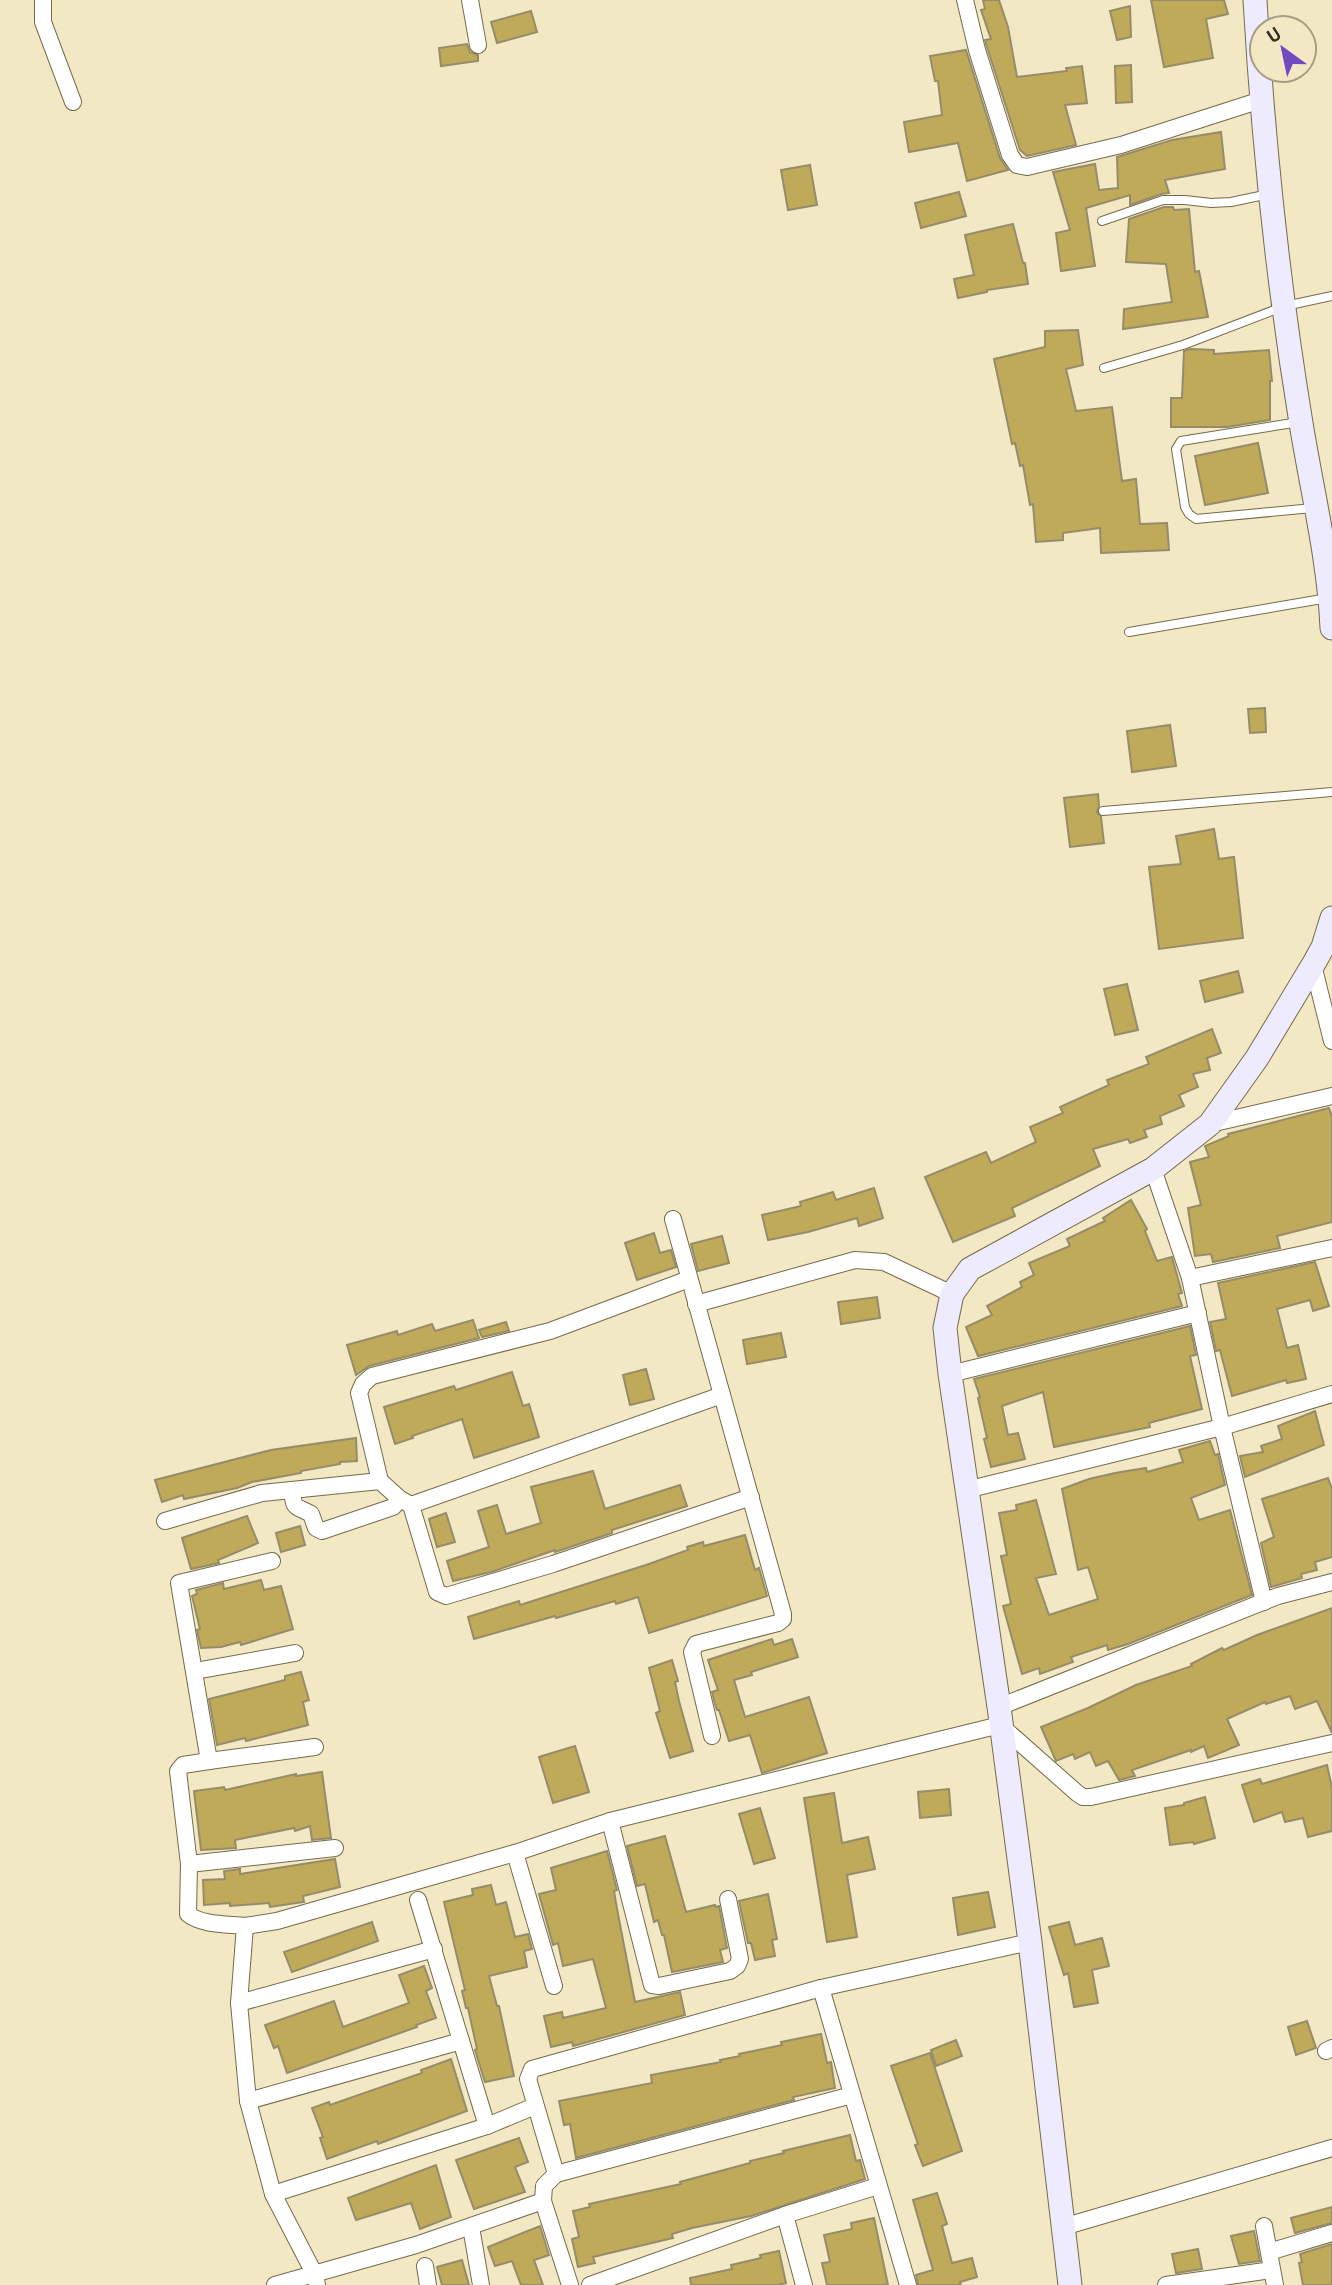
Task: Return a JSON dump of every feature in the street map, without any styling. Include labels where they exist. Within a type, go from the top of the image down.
[{"type":"main road","points":[[1255,0],[1261,100],[1271,194],[1301,422],[1331,598],[1332,628]]},
{"type":"main road","points":[[1070,2285],[1030,1942],[950,1374],[945,1328],[951,1294],[970,1269],[1153,1169],[1210,1124],[1257,1058],[1313,965],[1323,947],[1332,918]]},
{"type":"street","points":[[43,0],[43,22],[73,102]]},
{"type":"street","points":[[470,0],[478,45]]},
{"type":"street","points":[[965,0],[977,50],[1010,155],[1017,164],[1027,167],[1121,145],[1261,100]]},
{"type":"street","points":[[1313,965],[1332,1041]]},
{"type":"street","points":[[1210,1124],[1332,1096]]},
{"type":"street","points":[[1153,1169],[1190,1279],[1222,1427],[1265,1602]]},
{"type":"street","points":[[673,1219],[783,1619],[778,1623],[696,1644],[693,1648],[712,1736]]},
{"type":"street","points":[[1190,1279],[1332,1248]]},
{"type":"street","points":[[696,1304],[855,1260],[884,1262],[951,1294]]},
{"type":"street","points":[[689,1279],[550,1331],[372,1376],[363,1384],[359,1393],[380,1480],[406,1502],[437,1592],[446,1596],[554,1564],[751,1497]]},
{"type":"street","points":[[950,1374],[1198,1313]]},
{"type":"street","points":[[966,1490],[1222,1427],[1332,1394]]},
{"type":"street","points":[[292,1490],[293,1504],[297,1509],[311,1514],[316,1528],[321,1531],[722,1395]]},
{"type":"street","points":[[165,1521],[262,1493],[380,1480]]},
{"type":"street","points":[[209,1761],[179,1583],[272,1561]]},
{"type":"street","points":[[315,1747],[183,1765],[178,1771],[189,1864],[189,1916],[215,1923],[245,1926],[277,1922],[515,1853],[610,1821],[1000,1716],[1265,1602],[1332,1582]]},
{"type":"street","points":[[195,1671],[295,1653]]},
{"type":"street","points":[[1000,1716],[1083,1797],[1332,1743]]},
{"type":"street","points":[[610,1821],[652,1985],[659,1986],[730,1971],[737,1966],[740,1959],[728,1899]]},
{"type":"street","points":[[189,1864],[335,1848]]},
{"type":"street","points":[[515,1853],[554,1986]]},
{"type":"street","points":[[418,1900],[487,2126]]},
{"type":"street","points":[[245,1926],[239,2003],[248,2101],[273,2194],[316,2280]]},
{"type":"street","points":[[556,2174],[528,2079],[532,2069],[821,1988],[1030,1942]]},
{"type":"street","points":[[239,2003],[434,1949]]},
{"type":"street","points":[[821,1988],[908,2285]]},
{"type":"street","points":[[248,2101],[461,2041]]},
{"type":"street","points":[[570,2285],[543,2201],[544,2186],[556,2174],[852,2095]]},
{"type":"street","points":[[273,2194],[487,2126],[535,2106]]},
{"type":"street","points":[[1063,2227],[1332,2148]]},
{"type":"street","points":[[590,2285],[785,2215],[878,2186]]},
{"type":"street","points":[[275,2285],[316,2280],[543,2201]]},
{"type":"street","points":[[785,2215],[804,2285]]},
{"type":"street","points":[[1166,2285],[1274,2278],[1264,2226]]},
{"type":"street","points":[[471,2227],[481,2285]]},
{"type":"street","points":[[1269,2252],[1332,2233]]},
{"type":"street","points":[[425,2266],[428,2285]]},
{"type":"lane","points":[[1102,221],[1163,200],[1231,202],[1271,194]]},
{"type":"lane","points":[[1104,368],[1183,345],[1285,306],[1332,296]]},
{"type":"lane","points":[[1301,422],[1181,441],[1176,449],[1185,507],[1196,519],[1316,508]]},
{"type":"lane","points":[[1129,632],[1331,598]]},
{"type":"lane","points":[[1103,811],[1332,792]]},
{"type":"building","points":[[983,0],[999,0],[1008,27],[1017,77],[1067,71],[1066,68],[1082,66],[1087,103],[1065,105],[1076,145],[1027,156],[1020,150],[985,40],[991,39],[981,10],[985,9]]},
{"type":"building","points":[[1151,0],[1224,0],[1228,14],[1206,19],[1213,58],[1164,67]]},
{"type":"building","points":[[1130,6],[1131,37],[1117,40],[1110,11]]},
{"type":"building","points":[[531,11],[537,32],[497,43],[491,22]]},
{"type":"building","points":[[467,44],[470,52],[478,55],[478,61],[441,66],[439,48]]},
{"type":"building","points":[[966,50],[1000,158],[1008,170],[967,181],[958,143],[909,152],[904,122],[942,115],[938,81],[935,81],[930,56]]},
{"type":"building","points":[[1131,65],[1132,102],[1116,103],[1115,66]]},
{"type":"building","points":[[1221,132],[1225,169],[1165,180],[1169,193],[1130,205],[1130,195],[1086,208],[1095,266],[1061,271],[1056,233],[1070,230],[1053,172],[1095,164],[1099,190],[1118,188],[1117,157],[1172,140]]},
{"type":"building","points":[[810,165],[817,205],[788,210],[781,170]]},
{"type":"building","points":[[959,192],[966,216],[921,228],[915,203]]},
{"type":"building","points":[[1164,207],[1173,207],[1174,210],[1189,209],[1195,272],[1199,271],[1208,317],[1123,329],[1124,309],[1172,302],[1166,264],[1126,262],[1129,219]]},
{"type":"building","points":[[1013,224],[1025,263],[1028,284],[987,290],[958,298],[954,279],[974,275],[965,235]]},
{"type":"building","points":[[1078,330],[1083,365],[1066,369],[1076,411],[1112,407],[1122,481],[1136,479],[1140,524],[1167,523],[1169,550],[1101,553],[1100,528],[1063,533],[1063,540],[1036,542],[1033,504],[1030,505],[1023,465],[1020,466],[1015,443],[1012,444],[994,359],[1045,347],[1045,331]]},
{"type":"building","points":[[1214,350],[1214,354],[1269,350],[1272,381],[1270,420],[1227,427],[1171,427],[1171,398],[1182,398],[1184,351]]},
{"type":"building","points":[[1258,443],[1268,493],[1205,505],[1195,456]]},
{"type":"building","points":[[1265,708],[1266,732],[1250,733],[1248,709]]},
{"type":"building","points":[[1170,725],[1176,766],[1132,772],[1127,731]]},
{"type":"building","points":[[1098,794],[1097,812],[1101,817],[1104,843],[1070,847],[1064,798]]},
{"type":"building","points":[[1214,829],[1219,859],[1234,857],[1243,938],[1159,949],[1149,867],[1181,864],[1176,836]]},
{"type":"building","points":[[1238,971],[1243,992],[1205,1002],[1200,981]]},
{"type":"building","points":[[1127,984],[1138,1030],[1115,1035],[1104,989]]},
{"type":"building","points":[[1212,1029],[1221,1053],[1207,1058],[1210,1070],[1193,1074],[1198,1087],[1179,1095],[1184,1106],[1160,1116],[1162,1124],[1144,1130],[1147,1137],[1130,1143],[1128,1139],[1093,1149],[1100,1166],[1012,1208],[1015,1216],[953,1242],[925,1177],[986,1152],[991,1163],[1036,1142],[1030,1127],[1063,1113],[1060,1107],[1109,1085],[1107,1080],[1149,1064],[1146,1057]]},
{"type":"building","points":[[1329,1108],[1332,1117],[1332,1222],[1277,1236],[1280,1248],[1213,1262],[1211,1254],[1195,1256],[1188,1208],[1201,1205],[1190,1162],[1209,1157],[1205,1146],[1229,1136],[1228,1134]]},
{"type":"building","points":[[874,1188],[883,1218],[859,1226],[857,1218],[768,1240],[762,1215],[801,1206],[800,1202],[833,1192],[836,1200]]},
{"type":"building","points":[[1131,1200],[1147,1229],[1145,1231],[1157,1261],[1172,1257],[1182,1293],[1178,1294],[1182,1306],[978,1356],[966,1327],[992,1315],[987,1306],[1022,1287],[1020,1282],[1034,1275],[1029,1263],[1070,1246],[1067,1239],[1105,1221],[1103,1218]]},
{"type":"building","points":[[654,1233],[660,1253],[671,1250],[676,1267],[637,1280],[625,1243]]},
{"type":"building","points":[[722,1236],[729,1263],[698,1271],[691,1244]]},
{"type":"building","points":[[1315,1262],[1329,1306],[1313,1311],[1310,1300],[1277,1309],[1287,1348],[1298,1345],[1306,1379],[1287,1383],[1286,1380],[1232,1396],[1220,1350],[1216,1351],[1210,1322],[1226,1319],[1218,1283]]},
{"type":"building","points":[[877,1297],[880,1318],[841,1324],[838,1302]]},
{"type":"building","points":[[473,1320],[479,1338],[369,1366],[356,1375],[347,1345],[397,1331],[398,1335],[432,1324],[435,1331]]},
{"type":"building","points":[[506,1322],[509,1331],[482,1337],[479,1330]]},
{"type":"building","points":[[1190,1326],[1196,1355],[1190,1356],[1202,1409],[1149,1423],[1150,1427],[1054,1447],[1043,1392],[1002,1406],[1008,1435],[1018,1433],[1025,1459],[991,1467],[984,1439],[987,1438],[978,1398],[980,1397],[974,1379]]},
{"type":"building","points":[[781,1333],[786,1357],[747,1364],[743,1340]]},
{"type":"building","points":[[646,1369],[654,1399],[630,1405],[623,1375]]},
{"type":"building","points":[[512,1372],[523,1406],[529,1404],[539,1437],[474,1458],[462,1419],[395,1444],[384,1407],[454,1386],[456,1390]]},
{"type":"building","points":[[1315,1411],[1324,1445],[1245,1477],[1240,1456],[1263,1452],[1261,1446],[1282,1439],[1278,1426]]},
{"type":"building","points":[[356,1438],[357,1461],[340,1462],[252,1482],[237,1488],[184,1499],[183,1495],[162,1502],[155,1480],[271,1450]]},
{"type":"building","points":[[1210,1441],[1215,1455],[1218,1454],[1225,1485],[1191,1498],[1199,1520],[1230,1510],[1252,1595],[1128,1644],[1108,1650],[1107,1645],[1071,1657],[1073,1662],[1040,1674],[1039,1668],[1022,1674],[1003,1606],[1011,1604],[1001,1556],[1007,1555],[999,1513],[1017,1510],[1016,1505],[1036,1500],[1056,1574],[1036,1578],[1049,1615],[1098,1599],[1088,1567],[1078,1570],[1062,1489],[1115,1473],[1146,1468],[1147,1472],[1183,1462],[1179,1450]]},
{"type":"building","points":[[593,1471],[605,1509],[680,1485],[687,1506],[555,1552],[453,1581],[447,1561],[489,1547],[478,1511],[497,1505],[506,1534],[541,1523],[531,1487]]},
{"type":"building","points":[[1328,1478],[1332,1489],[1332,1557],[1315,1562],[1317,1570],[1301,1574],[1302,1578],[1271,1587],[1261,1543],[1274,1537],[1262,1499]]},
{"type":"building","points":[[446,1513],[455,1542],[437,1547],[429,1519]]},
{"type":"building","points":[[247,1516],[258,1543],[218,1560],[219,1563],[191,1569],[182,1538]]},
{"type":"building","points":[[300,1526],[305,1545],[281,1552],[276,1533]]},
{"type":"building","points":[[745,1535],[755,1570],[759,1568],[767,1596],[649,1633],[638,1597],[556,1618],[555,1616],[474,1639],[468,1617],[519,1601],[520,1605],[646,1565],[703,1542],[704,1546]]},
{"type":"building","points":[[261,1580],[264,1590],[281,1586],[293,1629],[241,1645],[240,1642],[201,1648],[197,1630],[200,1629],[192,1596],[197,1594],[196,1590],[223,1583],[224,1589]]},
{"type":"building","points":[[1332,1608],[1332,1733],[1317,1701],[1295,1709],[1290,1696],[1266,1704],[1265,1702],[1227,1719],[1239,1745],[1208,1758],[1204,1746],[1132,1770],[1135,1776],[1119,1780],[1108,1761],[1096,1766],[1090,1752],[1075,1759],[1073,1754],[1056,1761],[1041,1727],[1136,1685],[1192,1666],[1191,1664],[1222,1648],[1224,1650]]},
{"type":"building","points":[[772,1639],[774,1645],[792,1639],[798,1657],[734,1680],[745,1717],[809,1697],[827,1753],[762,1773],[750,1735],[729,1741],[715,1704],[712,1692],[718,1690],[708,1660]]},
{"type":"building","points":[[672,1660],[678,1681],[675,1682],[679,1701],[693,1751],[670,1758],[656,1713],[660,1711],[649,1668]]},
{"type":"building","points":[[301,1672],[309,1700],[303,1702],[308,1725],[246,1741],[245,1738],[217,1745],[209,1699],[285,1680],[285,1676]]},
{"type":"building","points":[[575,1746],[589,1792],[553,1803],[539,1757]]},
{"type":"building","points":[[1327,1765],[1332,1788],[1332,1831],[1308,1837],[1303,1818],[1285,1822],[1282,1812],[1254,1822],[1242,1785],[1260,1779],[1262,1784]]},
{"type":"building","points":[[322,1772],[331,1838],[312,1840],[310,1826],[295,1831],[294,1828],[235,1840],[236,1848],[201,1850],[194,1791],[224,1787],[225,1790],[296,1774]]},
{"type":"building","points":[[949,1789],[951,1815],[920,1818],[918,1792]]},
{"type":"building","points":[[834,1793],[842,1843],[868,1837],[875,1869],[847,1875],[857,1937],[827,1942],[804,1798]]},
{"type":"building","points":[[1205,1797],[1215,1838],[1194,1844],[1170,1845],[1165,1808],[1184,1805]]},
{"type":"building","points":[[760,1808],[775,1858],[754,1864],[739,1814]]},
{"type":"building","points":[[665,1836],[686,1912],[719,1906],[727,1948],[720,1950],[723,1962],[672,1972],[664,1935],[658,1920],[654,1922],[645,1884],[637,1886],[627,1846]]},
{"type":"building","points":[[607,1851],[617,1890],[614,1891],[635,2002],[680,1992],[685,2015],[573,2046],[572,2042],[551,2047],[544,2016],[562,2012],[563,2018],[606,2008],[593,1959],[563,1966],[558,1943],[553,1945],[539,1894],[556,1890],[551,1868]]},
{"type":"building","points":[[335,1859],[340,1887],[303,1896],[304,1902],[270,1907],[269,1903],[204,1905],[203,1880],[225,1879],[224,1871],[240,1869],[240,1874]]},
{"type":"building","points":[[491,1885],[496,1905],[506,1902],[515,1937],[528,1934],[532,1949],[524,1951],[527,1967],[489,1976],[499,2006],[514,2076],[485,2082],[475,2050],[477,2049],[468,2008],[462,1991],[465,1990],[444,1902],[473,1895],[472,1889]]},
{"type":"building","points":[[988,1892],[995,1927],[958,1935],[953,1898]]},
{"type":"building","points":[[768,1894],[777,1939],[772,1940],[775,1956],[755,1960],[751,1943],[748,1943],[739,1901]]},
{"type":"building","points":[[372,1922],[378,1941],[292,1972],[284,1952]]},
{"type":"building","points":[[1069,1922],[1075,1945],[1102,1938],[1109,1966],[1092,1970],[1098,2003],[1074,2007],[1068,1973],[1064,1975],[1049,1927]]},
{"type":"building","points":[[424,1966],[432,1988],[426,1991],[436,2018],[287,2073],[278,2046],[274,2048],[265,2025],[334,2001],[343,2027],[409,2003],[399,1975]]},
{"type":"building","points":[[1307,2021],[1316,2048],[1296,2055],[1288,2027]]},
{"type":"building","points":[[821,2034],[827,2063],[831,2062],[835,2088],[793,2097],[794,2100],[576,2158],[570,2124],[564,2125],[559,2101],[652,2083],[651,2075],[721,2062],[720,2060],[740,2056],[739,2054],[782,2045],[781,2042]]},
{"type":"building","points":[[956,2040],[962,2056],[936,2066],[931,2050]]},
{"type":"building","points":[[930,2053],[962,2151],[923,2166],[891,2066]]},
{"type":"building","points":[[451,2059],[467,2111],[378,2144],[377,2141],[327,2159],[320,2138],[323,2137],[312,2108],[329,2102],[330,2105],[422,2073],[421,2070]]},
{"type":"building","points":[[850,2135],[856,2161],[860,2160],[865,2179],[751,2216],[692,2228],[672,2234],[673,2238],[593,2257],[595,2263],[578,2267],[572,2239],[579,2237],[573,2211],[590,2207],[589,2204],[681,2184],[680,2182],[784,2153],[783,2151]]},
{"type":"building","points":[[519,2138],[528,2162],[515,2167],[525,2192],[474,2209],[456,2160]]},
{"type":"building","points":[[436,2165],[451,2217],[420,2229],[411,2203],[356,2220],[348,2198]]},
{"type":"building","points":[[937,2193],[947,2224],[942,2226],[952,2263],[972,2258],[977,2277],[960,2282],[961,2285],[918,2285],[916,2275],[933,2270],[913,2200]]},
{"type":"building","points":[[1332,2207],[1332,2223],[1295,2233],[1291,2218]]},
{"type":"building","points":[[874,2218],[888,2285],[827,2285],[822,2263],[830,2262],[824,2235],[852,2229],[851,2223]]},
{"type":"building","points":[[540,2226],[549,2255],[534,2260],[543,2285],[521,2285],[512,2261],[495,2266],[488,2247]]},
{"type":"building","points":[[1254,2231],[1260,2261],[1239,2264],[1231,2236]]},
{"type":"building","points":[[1332,2244],[1332,2285],[1303,2285],[1300,2254]]},
{"type":"building","points":[[1198,2249],[1202,2269],[1176,2273],[1172,2254]]},
{"type":"building","points":[[779,2251],[786,2283],[691,2285],[690,2278],[732,2269],[731,2265]]},
{"type":"building","points":[[462,2260],[469,2285],[442,2285],[437,2267]]}]
